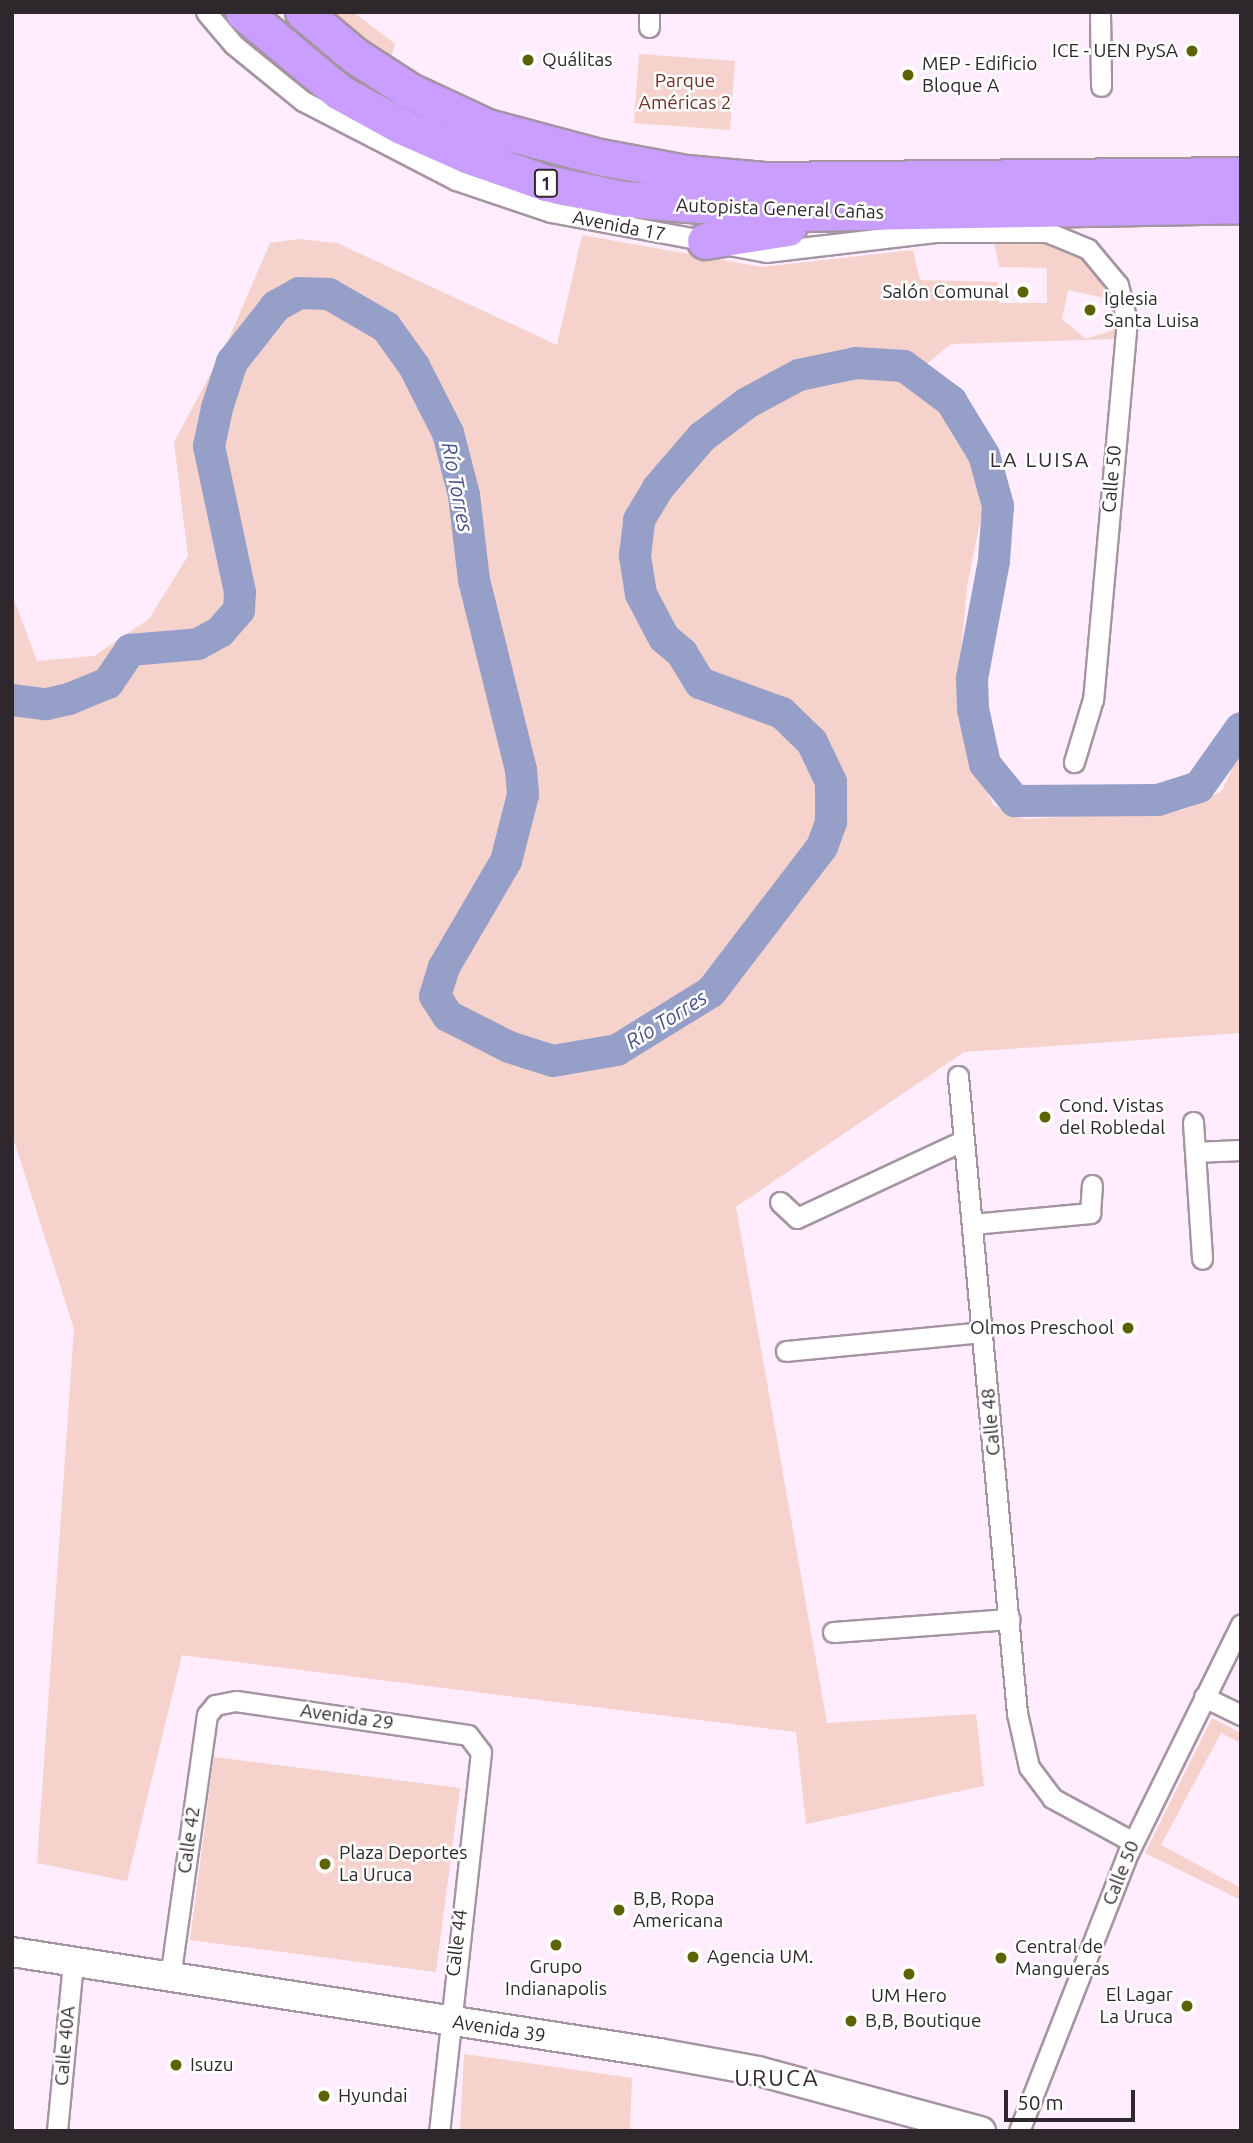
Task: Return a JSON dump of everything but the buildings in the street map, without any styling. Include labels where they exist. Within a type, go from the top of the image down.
[{"type":"highway","name":"Autopista General Cañas","points":[[243,12],[339,92],[467,156],[546,183],[682,207],[895,213],[1241,205]]},
{"type":"highway","name":"Autopista General Cañas","points":[[303,12],[354,55],[408,90],[487,127],[600,158],[764,180],[1241,176]]},
{"type":"highway","points":[[705,241],[895,213]]},
{"type":"main road","name":"Avenida 39","points":[[12,1952],[758,2071],[981,2131]]},
{"type":"street","name":"Avenida 17","points":[[206,12],[234,45],[303,101],[456,180],[551,212],[766,252],[935,232],[1047,232]]},
{"type":"street","points":[[1100,12],[1101,86]]},
{"type":"street","name":"Calle 50","points":[[1047,232],[1078,242],[1097,257],[1118,285],[1127,320],[1093,699],[1074,762]]},
{"type":"street","name":"Calle 48","points":[[958,1076],[1017,1713],[1029,1767],[1052,1798],[1133,1842]]},
{"type":"street","points":[[1193,1122],[1202,1259]]},
{"type":"street","points":[[780,1202],[797,1218],[964,1140]]},
{"type":"street","points":[[1195,1152],[1241,1150]]},
{"type":"street","points":[[972,1224],[1090,1213],[1092,1185]]},
{"type":"street","points":[[786,1351],[983,1332]]},
{"type":"street","points":[[833,1632],[1010,1619]]},
{"type":"street","name":"Calle 50","points":[[1019,2131],[1133,1842],[1241,1624]]},
{"type":"street","points":[[1204,1697],[1241,1715]]},
{"type":"street","name":"Avenida 29","points":[[215,1705],[236,1700],[468,1735],[476,1741]]},
{"type":"street","name":"Calle 42","points":[[170,1978],[207,1715],[215,1705]]},
{"type":"street","name":"Calle 44","points":[[439,2131],[448,2021],[481,1752],[476,1741]]},
{"type":"street","name":"Calle 40A","points":[[57,2131],[73,1962]]},
{"type":"green space","points":[[316,12],[353,12],[395,44],[387,69]]},
{"type":"green space","name":"Parque Américas 2","points":[[639,54],[735,61],[730,130],[634,123]]},
{"type":"green space","points":[[582,235],[762,267],[913,250],[920,280],[998,282],[999,303],[1047,303],[1047,268],[999,267],[994,241],[1049,243],[1085,260],[1119,301],[1118,339],[951,344],[903,383],[942,411],[967,455],[984,503],[967,586],[959,673],[969,750],[993,805],[1025,819],[1184,810],[1222,791],[1241,749],[1241,1033],[964,1052],[736,1207],[827,1723],[976,1714],[984,1786],[806,1824],[796,1732],[182,1655],[127,1881],[37,1863],[74,1329],[12,1134],[12,594],[37,661],[94,656],[149,619],[188,556],[174,442],[226,345],[270,243],[298,239],[337,243],[557,345]],"holes":[[[1068,290],[1119,301],[1113,330],[1086,339],[1062,319]]]},
{"type":"green space","points":[[1212,1718],[1241,1733],[1241,1743],[1221,1733],[1161,1845],[1241,1888],[1241,1900],[1145,1853]]},
{"type":"green space","name":"Plaza Deportes La Uruca","points":[[214,1757],[460,1788],[436,1972],[190,1940]]},
{"type":"green space","points":[[464,2054],[632,2078],[630,2131],[460,2131]]},
{"type":"waterway","name":"Río Torres","points":[[12,700],[47,704],[69,699],[108,683],[130,650],[198,644],[220,632],[239,610],[240,592],[209,446],[217,408],[232,362],[276,306],[299,293],[329,294],[386,327],[414,366],[448,433],[464,495],[474,580],[521,770],[523,795],[506,861],[444,967],[435,996],[448,1016],[509,1047],[553,1061],[617,1050],[711,992],[822,847],[831,822],[831,782],[812,742],[782,713],[700,683],[682,653],[664,638],[641,594],[635,555],[639,520],[658,488],[702,437],[747,403],[799,375],[856,363],[904,366],[951,401],[984,455],[998,506],[994,561],[972,679],[973,709],[985,764],[1015,801],[1158,800],[1199,787],[1241,728]]},
{"type":"place","name":"ICE - UEN PySA","points":[[1192,51]]},
{"type":"place","name":"Quálitas","points":[[528,60]]},
{"type":"place","name":"MEP - Edificio Bloque A","points":[[908,75]]},
{"type":"place","name":"Salón Comunal","points":[[1023,292]]},
{"type":"place","name":"Iglesia Santa Luisa","points":[[1090,310]]},
{"type":"place","name":"Cond. Vistas del Robledal","points":[[1045,1117]]},
{"type":"place","name":"Olmos Preschool","points":[[1128,1328]]},
{"type":"place","name":"Plaza Deportes La Uruca","points":[[325,1864]]},
{"type":"place","name":"B,B, Ropa Americana","points":[[619,1910]]},
{"type":"place","name":"Grupo Indianapolis","points":[[556,1945]]},
{"type":"place","name":"Agencia UM.","points":[[693,1957]]},
{"type":"place","name":"Central de Mangueras","points":[[1001,1958]]},
{"type":"place","name":"UM Hero","points":[[909,1974]]},
{"type":"place","name":"El Lagar La Uruca","points":[[1187,2006]]},
{"type":"place","name":"B,B, Boutique","points":[[851,2021]]},
{"type":"place","name":"Isuzu","points":[[176,2065]]},
{"type":"place","name":"Hyundai","points":[[324,2096]]},
{"type":"district","name":"LA LUISA","points":[[1040,459]]},
{"type":"district","name":"URUCA","points":[[777,2078]]}]
